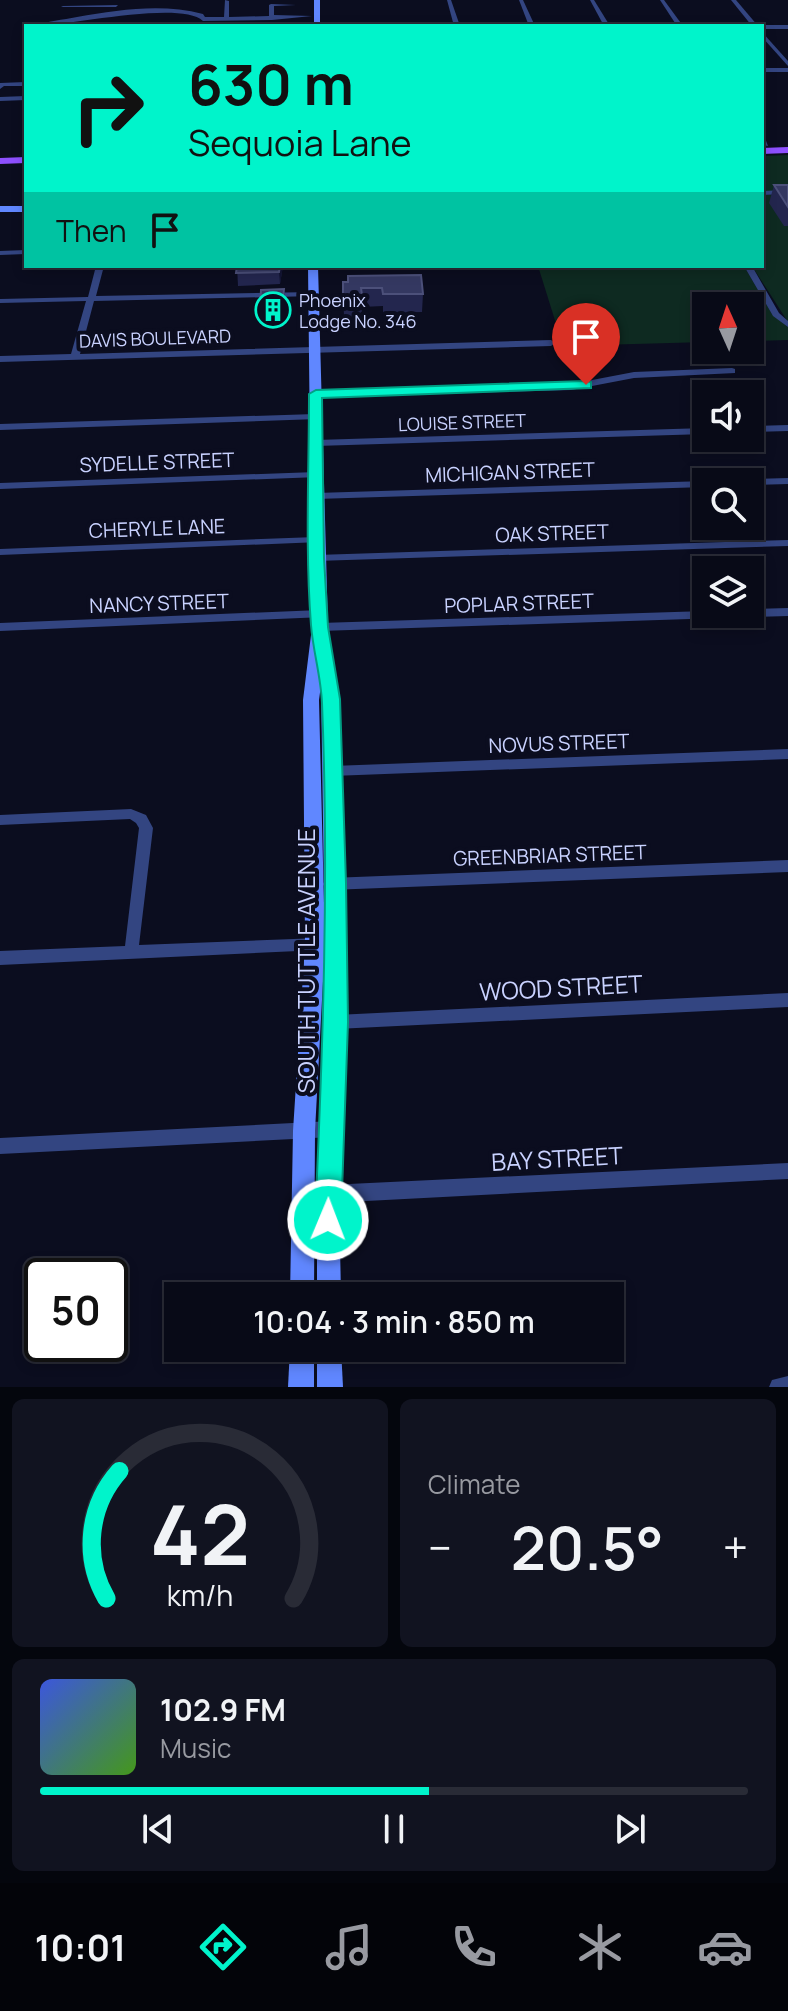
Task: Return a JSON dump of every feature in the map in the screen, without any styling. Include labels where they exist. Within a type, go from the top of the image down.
[{"type":"main road","points":[[309,0],[309,24]]},
{"type":"main road","points":[[317,0],[317,24]]},
{"type":"main road","points":[[764,145],[788,147]]},
{"type":"main road","points":[[0,161],[24,160]]},
{"type":"main road","points":[[0,167],[24,167]]},
{"type":"main road","points":[[0,209],[24,209]]},
{"type":"main road","name":"SOUTH TUTTLE AVENUE","points":[[302,1282],[304,1131],[324,944],[335,883],[331,699],[320,621],[316,558],[313,268]]},
{"type":"main road","name":"SOUTH TUTTLE AVENUE","points":[[320,621],[311,700],[314,885],[336,1022],[328,1194],[329,1282]]},
{"type":"main road","points":[[301,1387],[302,1362]]},
{"type":"main road","points":[[329,1362],[330,1387]]},
{"type":"street","points":[[449,0],[456,24]]},
{"type":"street","points":[[521,0],[531,24]]},
{"type":"street","points":[[592,0],[606,24]]},
{"type":"street","points":[[662,0],[679,24]]},
{"type":"street","points":[[733,0],[753,24]]},
{"type":"street","points":[[227,1],[229,20]]},
{"type":"street","points":[[59,22],[57,20],[64,4],[187,10],[203,18],[229,20],[309,16]]},
{"type":"street","points":[[277,24],[271,5],[294,5]]},
{"type":"street","points":[[48,24],[141,9]]},
{"type":"street","points":[[764,27],[788,27]]},
{"type":"street","points":[[764,37],[788,67]]},
{"type":"street","points":[[764,70],[788,67]]},
{"type":"street","points":[[0,87],[3,84],[24,84]]},
{"type":"street","points":[[0,99],[24,98]]},
{"type":"street","points":[[764,193],[788,192]]},
{"type":"street","points":[[0,253],[24,252]]},
{"type":"street","points":[[75,357],[99,268]]},
{"type":"street","points":[[749,268],[776,314],[788,325]]},
{"type":"street","points":[[0,301],[315,294]]},
{"type":"street","name":"DAVIS BOULEVARD","points":[[0,359],[551,343]]},
{"type":"street","points":[[316,394],[571,387],[634,375],[732,371]]},
{"type":"street","points":[[0,427],[315,417]]},
{"type":"street","points":[[764,429],[788,428]]},
{"type":"street","name":"LOUISE STREET","points":[[316,443],[692,431]]},
{"type":"street","name":"SYDELLE STREET","points":[[0,486],[316,475]]},
{"type":"street","points":[[764,482],[788,481]]},
{"type":"street","name":"MICHIGAN STREET","points":[[316,496],[692,484]]},
{"type":"street","name":"CHERYLE LANE","points":[[0,552],[316,540]]},
{"type":"street","name":"OAK STREET","points":[[316,558],[788,543]]},
{"type":"street","points":[[764,613],[788,612]]},
{"type":"street","name":"POPLAR STREET","points":[[320,621],[692,614]]},
{"type":"street","name":"NANCY STREET","points":[[0,627],[320,621]]},
{"type":"street","name":"NOVUS STREET","points":[[332,771],[788,754]]},
{"type":"street","points":[[0,820],[131,814],[141,819],[146,828],[131,953]]},
{"type":"street","name":"GREENBRIAR STREET","points":[[314,885],[788,866]]},
{"type":"street","points":[[0,958],[324,944]]},
{"type":"street","name":"WOOD STREET","points":[[336,1022],[788,1000]]},
{"type":"street","points":[[0,1146],[332,1129]]},
{"type":"street","name":"BAY STREET","points":[[328,1194],[788,1171]]},
{"type":"street","points":[[779,1387],[788,1386]]},
{"type":"green space","points":[[788,155],[788,191],[764,191],[764,156]]},
{"type":"green space","points":[[788,194],[788,322],[753,268],[764,268],[764,195]]},
{"type":"green space","points":[[539,268],[745,268],[759,292],[692,292],[692,342],[563,346]]},
{"type":"green space","points":[[764,300],[772,314],[788,327],[788,340],[764,341]]},
{"type":"building","points":[[774,185],[788,185],[788,207]]},
{"type":"building","points":[[237,268],[280,268],[279,272],[236,273]]},
{"type":"building","points":[[421,275],[423,294],[383,294],[382,288],[361,288],[362,295],[343,298],[343,282],[348,282],[348,276]]},
{"type":"building","points":[[284,289],[282,308],[260,308],[261,290]]},
{"type":"place","name":"Phoenix Lodge No. 346","points":[[273,310]]},
{"type":"route","points":[[328,1220],[336,1022],[335,883],[331,699],[320,627],[316,558],[316,394],[586,385]]}]
